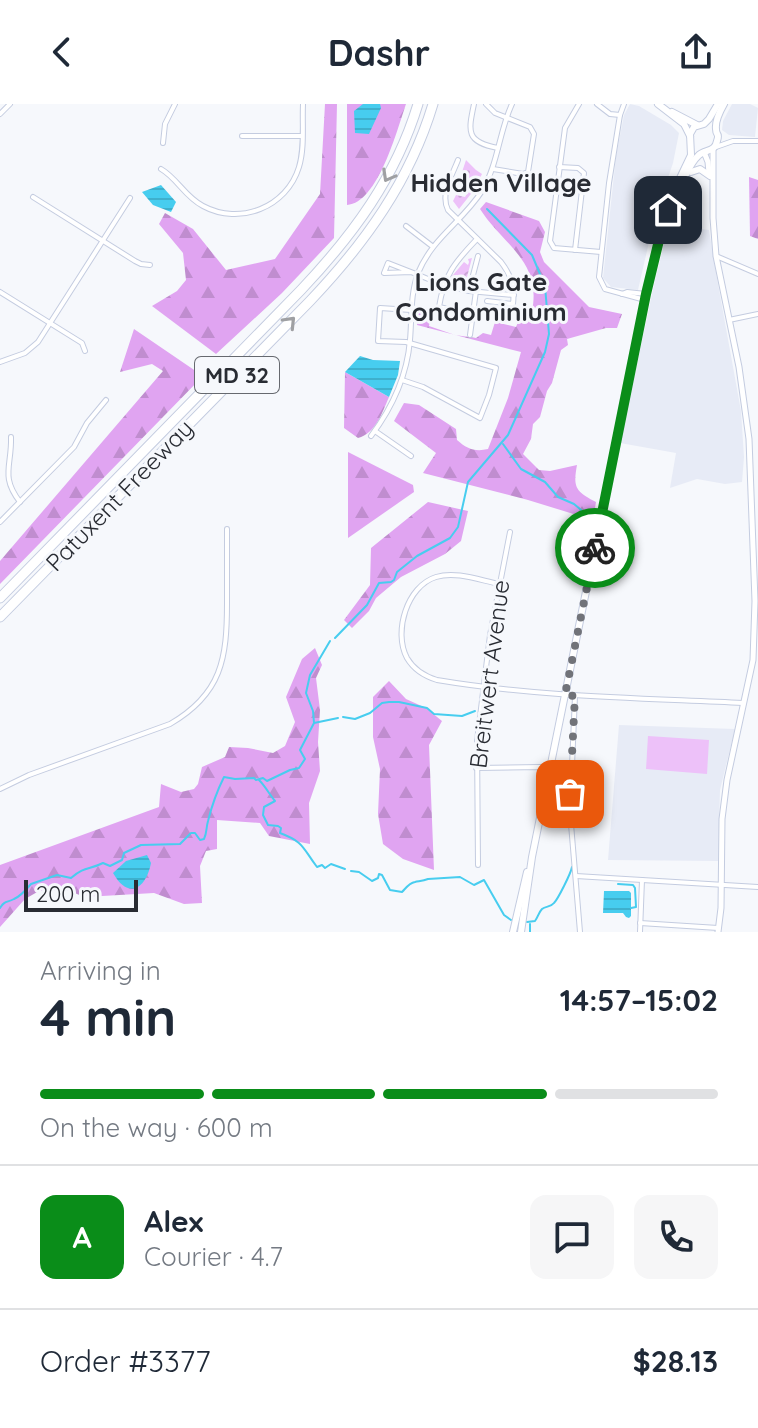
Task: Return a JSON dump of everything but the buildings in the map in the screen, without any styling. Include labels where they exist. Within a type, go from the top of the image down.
[{"type":"highway","name":"Patuxent Freeway","points":[[0,598],[340,248],[386,182],[418,104]]},
{"type":"highway","name":"Patuxent Freeway","points":[[0,617],[349,258],[397,189],[418,146],[433,104]]},
{"type":"main road","points":[[690,136],[692,130],[712,116],[721,104]]},
{"type":"main road","points":[[674,195],[696,157],[713,148],[718,139],[716,131],[721,104]]},
{"type":"main road","points":[[662,106],[701,124],[709,124],[716,131]]},
{"type":"main road","points":[[662,106],[686,126],[695,149],[703,152]]},
{"type":"main road","points":[[521,932],[532,857],[645,297],[661,232],[691,155],[692,144]]},
{"type":"main road","points":[[688,174],[700,169],[710,176]]},
{"type":"main road","points":[[513,932],[532,857]]},
{"type":"street","points":[[0,114],[10,104]]},
{"type":"street","points":[[163,143],[165,124],[175,104]]},
{"type":"street","points":[[161,169],[204,207],[225,214],[256,211],[270,205],[292,185],[300,163],[303,104]]},
{"type":"street","points":[[474,104],[470,132],[478,142],[498,148]]},
{"type":"street","points":[[486,104],[495,113],[523,123],[534,134],[528,172],[523,174],[492,169]]},
{"type":"street","points":[[411,456],[373,434],[394,400],[402,380],[410,343],[412,294],[417,276],[432,246],[476,199],[492,169],[512,104]]},
{"type":"street","points":[[579,104],[565,128],[550,241],[554,248],[601,252]]},
{"type":"street","points":[[597,104],[610,114],[620,115]]},
{"type":"street","points":[[624,104],[609,183],[599,277],[605,289],[645,297]]},
{"type":"street","points":[[716,131],[733,141]]},
{"type":"street","points":[[242,136],[302,136]]},
{"type":"street","points":[[713,218],[713,148],[733,141],[758,141]]},
{"type":"street","points":[[640,923],[718,930],[722,819],[743,703],[755,660],[755,537],[749,439],[716,256],[710,176],[703,152]]},
{"type":"street","points":[[458,160],[444,197],[445,204],[506,269],[514,289],[513,304],[487,301]]},
{"type":"street","points":[[559,167],[578,168],[584,173],[575,250]]},
{"type":"street","points":[[33,197],[141,264],[150,265]]},
{"type":"street","points":[[0,362],[17,357],[38,342],[130,198]]},
{"type":"street","points":[[406,226],[432,246]]},
{"type":"street","points":[[472,314],[439,307],[443,285],[454,264],[477,239]]},
{"type":"street","points":[[470,335],[476,291],[472,279],[478,256]]},
{"type":"street","points":[[716,256],[758,274]]},
{"type":"street","points":[[411,272],[384,273],[388,263],[411,272],[417,276],[443,285],[514,295]]},
{"type":"street","points":[[0,292],[82,343],[85,351]]},
{"type":"street","points":[[402,380],[422,386],[480,418],[496,368],[410,343],[378,341],[380,308],[411,310]]},
{"type":"street","points":[[729,320],[758,314]]},
{"type":"street","points":[[0,522],[74,447],[90,418],[106,400]]},
{"type":"street","points":[[11,437],[12,448],[5,477],[9,490],[20,502]]},
{"type":"street","points":[[0,789],[29,775],[170,724],[191,711],[205,697],[219,673],[226,647],[227,529]]},
{"type":"street","name":"Breitwert Avenue","points":[[478,865],[477,741],[499,584],[510,532]]},
{"type":"street","points":[[499,584],[456,576],[438,577],[417,589],[405,615],[402,639],[408,660],[416,670],[437,680],[565,695],[743,703]]},
{"type":"street","points":[[575,696],[570,812],[580,932]]},
{"type":"street","points":[[476,768],[571,771]]},
{"type":"street","points":[[576,876],[758,887]]},
{"type":"street","points":[[640,932],[642,880]]},
{"type":"shaded area","points":[[630,104],[639,106],[679,133],[638,290],[611,287],[603,278],[616,156],[624,115]]},
{"type":"shaded area","points":[[732,104],[750,104],[758,108],[755,137],[729,135],[722,130]]},
{"type":"shaded area","points":[[669,225],[709,230],[741,411],[742,482],[725,484],[697,479],[670,488],[676,453],[620,443]]},
{"type":"shaded area","points":[[619,725],[735,729],[720,790],[718,861],[608,860]]},
{"type":"green space","points":[[325,104],[337,104],[334,238],[282,293],[216,354],[152,306],[177,291],[186,280],[183,253],[159,224],[165,213],[193,229],[226,270],[275,259],[320,194]]},
{"type":"green space","points":[[347,104],[406,104],[392,147],[377,179],[358,201],[347,205]]},
{"type":"green space","points":[[466,160],[482,174],[459,209],[453,201],[456,195],[465,197],[472,180],[461,175]]},
{"type":"green space","points":[[749,177],[758,180],[758,239],[750,236]]},
{"type":"green space","points":[[486,202],[539,221],[545,232],[540,252],[544,262],[589,307],[622,314],[617,328],[567,339],[568,345],[561,350],[540,417],[533,424],[531,439],[523,454],[539,470],[550,471],[577,465],[577,488],[596,502],[593,520],[423,473],[436,453],[394,421],[404,403],[419,405],[456,429],[457,440],[468,448],[488,449],[508,398],[521,352],[456,335],[476,338],[483,333],[491,335],[495,322],[516,327],[523,310],[532,311],[534,294],[526,266],[480,209]]},
{"type":"green space","points":[[472,258],[467,277],[470,287],[448,283],[451,275],[464,262],[468,265],[468,259]]},
{"type":"green space","points":[[418,311],[431,314],[429,326],[453,334],[417,325]]},
{"type":"green space","points":[[134,329],[203,376],[0,584],[0,561],[163,371],[152,364],[120,372]]},
{"type":"green space","points":[[345,372],[389,397],[374,427],[358,438],[344,428]]},
{"type":"green space","points":[[348,452],[413,485],[414,492],[348,538]]},
{"type":"green space","points":[[428,502],[468,511],[461,541],[445,554],[401,577],[376,598],[369,611],[352,628],[344,620],[370,585],[371,548]]},
{"type":"green space","points":[[315,648],[322,665],[316,678],[320,710],[320,771],[309,803],[310,844],[269,836],[260,823],[217,820],[217,849],[206,851],[200,866],[202,903],[184,904],[154,893],[85,897],[66,890],[39,891],[25,899],[0,927],[0,865],[159,807],[161,784],[181,792],[194,789],[202,767],[225,757],[229,747],[273,753],[285,746],[295,722],[286,697],[302,659]]},
{"type":"green space","points":[[389,681],[406,699],[426,708],[442,721],[429,745],[434,870],[403,859],[383,844],[378,814],[380,769],[373,737],[373,697]]},
{"type":"green space","points":[[648,736],[709,740],[707,774],[646,769]]},
{"type":"water","points":[[363,104],[380,104],[381,108],[369,134],[355,133],[354,111]]},
{"type":"water","points":[[161,185],[176,202],[171,212],[153,205],[142,192]]},
{"type":"water","points":[[360,356],[400,361],[389,397],[345,372]]},
{"type":"water","points":[[147,855],[151,863],[141,885],[131,889],[119,882],[113,873],[126,861]]},
{"type":"water","points":[[604,891],[631,893],[629,918],[623,913],[603,913]]},
{"type":"waterway","points":[[335,638],[367,605],[379,583],[391,582],[397,572],[417,556],[450,538],[458,527],[468,482],[508,435],[545,352],[549,334],[545,286],[532,255],[487,209]]},
{"type":"waterway","points":[[503,444],[521,469],[545,482],[558,497],[586,514]]},
{"type":"waterway","points":[[0,908],[21,895],[31,884],[57,875],[71,878],[103,863],[110,866],[122,860],[124,853],[141,845],[180,844],[191,833],[195,833],[200,840],[204,839],[224,777],[263,778],[267,781],[299,768],[305,759],[300,750],[314,723],[306,693],[310,675],[330,641]]},
{"type":"waterway","points":[[343,717],[355,719],[389,702],[427,708],[434,714],[462,716],[475,711]]},
{"type":"waterway","points":[[314,723],[338,718]]},
{"type":"waterway","points":[[259,780],[275,801],[264,807],[263,815],[268,825],[278,826],[280,833],[298,842],[317,867],[322,865],[325,868],[331,864],[345,869]]},
{"type":"waterway","points":[[527,922],[535,921],[542,909],[554,903],[572,867]]},
{"type":"waterway","points":[[351,871],[359,872],[372,881],[379,874],[382,875],[390,890],[402,892],[411,883],[428,879],[460,877],[474,885],[484,880],[504,915],[511,920]]},
{"type":"waterway","points":[[618,884],[633,885],[635,888],[636,907],[631,908]]},
{"type":"waterway","points":[[530,924],[530,932]]},
{"type":"way so far","points":[[570,794],[575,696],[565,695],[595,548]]},
{"type":"district","name":"Hidden Village","points":[[501,182]]},
{"type":"district","name":"Lions Gate Condominium","points":[[481,296]]},
{"type":"route","points":[[595,548],[646,294],[668,210]]}]
